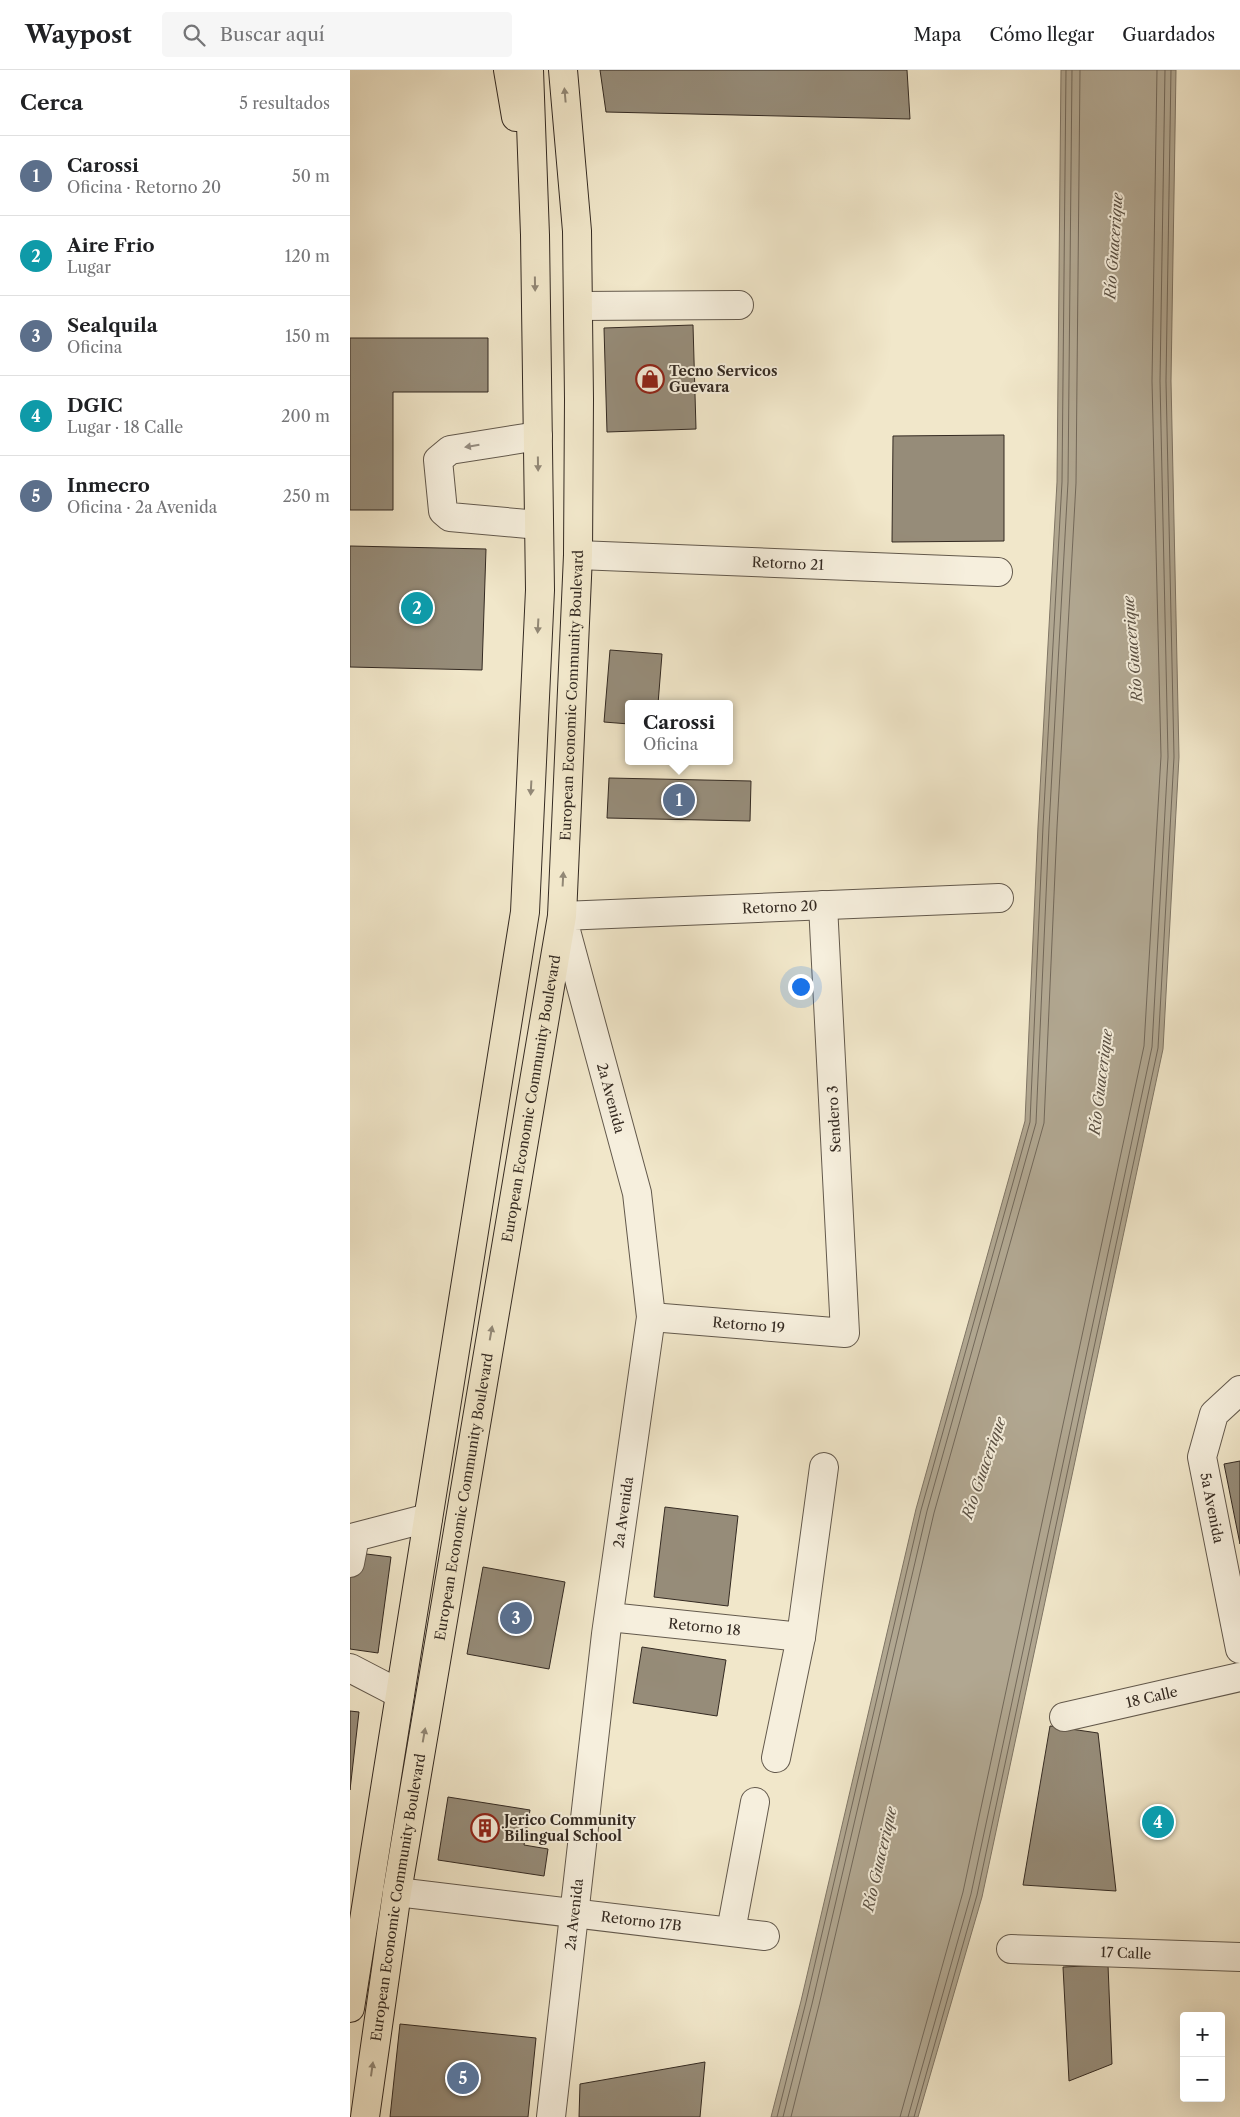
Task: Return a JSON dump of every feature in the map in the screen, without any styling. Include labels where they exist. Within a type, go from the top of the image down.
[{"type":"main road","points":[[508,70],[535,235]]},
{"type":"main road","points":[[350,2008],[525,912],[540,590],[535,235],[529,70]]},
{"type":"main road","points":[[539,70],[577,231]]},
{"type":"main road","name":"European Economic Community Boulevard","points":[[365,2117],[397,1892],[562,916],[578,555],[577,231],[563,70]]},
{"type":"street","points":[[578,306],[739,305]]},
{"type":"street","points":[[538,436],[450,450],[438,460],[443,511],[450,516],[539,525]]},
{"type":"street","name":"Retorno 21","points":[[578,555],[998,572]]},
{"type":"street","name":"Retorno 20","points":[[562,916],[999,898]]},
{"type":"street","name":"Sendero 3","points":[[823,905],[845,1333]]},
{"type":"street","name":"2a Avenida","points":[[550,2117],[609,1617],[651,1317],[637,1193],[562,916]]},
{"type":"street","name":"Retorno 19","points":[[651,1317],[845,1333]]},
{"type":"street","name":"5a Avenida","points":[[1240,1390],[1214,1414],[1202,1457],[1240,1649]]},
{"type":"street","points":[[776,1758],[800,1637],[824,1467]]},
{"type":"street","points":[[350,1563],[355,1537],[428,1518]]},
{"type":"street","name":"Retorno 18","points":[[609,1617],[800,1637]]},
{"type":"street","points":[[350,1668],[400,1694]]},
{"type":"street","name":"18 Calle","points":[[1064,1717],[1240,1677]]},
{"type":"street","points":[[730,1932],[755,1802]]},
{"type":"street","name":"Retorno 17B","points":[[397,1892],[766,1936]]},
{"type":"street","name":"17 Calle","points":[[1011,1949],[1240,1957]]},
{"type":"water","name":"Río Guacerique","points":[[1061,70],[1176,70],[1171,381],[1179,757],[1163,1049],[982,1897],[918,2117],[771,2117],[801,2001],[916,1509],[1025,1121],[1038,826],[1057,482]]},
{"type":"building","points":[[600,70],[907,70],[910,119],[606,112]]},
{"type":"building","name":"Tecno Servicos Guevara","points":[[693,325],[696,429],[607,432],[604,328]]},
{"type":"building","points":[[350,338],[488,338],[488,392],[393,392],[393,510],[350,510]]},
{"type":"building","points":[[1004,435],[1004,541],[892,542],[893,436]]},
{"type":"building","points":[[350,546],[486,549],[482,670],[350,667]]},
{"type":"building","points":[[610,650],[662,654],[658,700],[625,700],[625,724],[604,722]]},
{"type":"building","points":[[609,778],[751,781],[750,821],[607,818]]},
{"type":"building","points":[[1240,1461],[1240,1544],[1224,1464]]},
{"type":"building","points":[[665,1507],[738,1516],[728,1606],[654,1597]]},
{"type":"building","points":[[350,1552],[391,1557],[378,1653],[350,1649]]},
{"type":"building","points":[[483,1567],[565,1582],[549,1669],[467,1654]]},
{"type":"building","points":[[642,1647],[726,1660],[717,1716],[633,1703]]},
{"type":"building","points":[[350,1711],[359,1712],[350,1790]]},
{"type":"building","points":[[1050,1726],[1098,1733],[1116,1891],[1023,1885]]},
{"type":"building","name":"Jerico Community Bilingual School","points":[[448,1797],[530,1810],[524,1845],[548,1849],[544,1876],[438,1860]]},
{"type":"building","points":[[1108,1965],[1112,2064],[1069,2081],[1063,1967]]},
{"type":"building","points":[[400,2024],[536,2038],[528,2117],[390,2117]]},
{"type":"building","points":[[705,2062],[700,2117],[579,2117],[580,2084]]},
{"type":"place","name":"Tecno Servicos Guevara","points":[[650,379]]},
{"type":"place","name":"Aire Frio","points":[[417,608]]},
{"type":"place","name":"Carossi","points":[[679,800]]},
{"type":"place","name":"Sealquila","points":[[516,1618]]},
{"type":"place","name":"DGIC","points":[[1158,1822]]},
{"type":"place","name":"Jerico Community Bilingual School","points":[[485,1828]]},
{"type":"place","name":"Inmecro","points":[[463,2078]]}]
